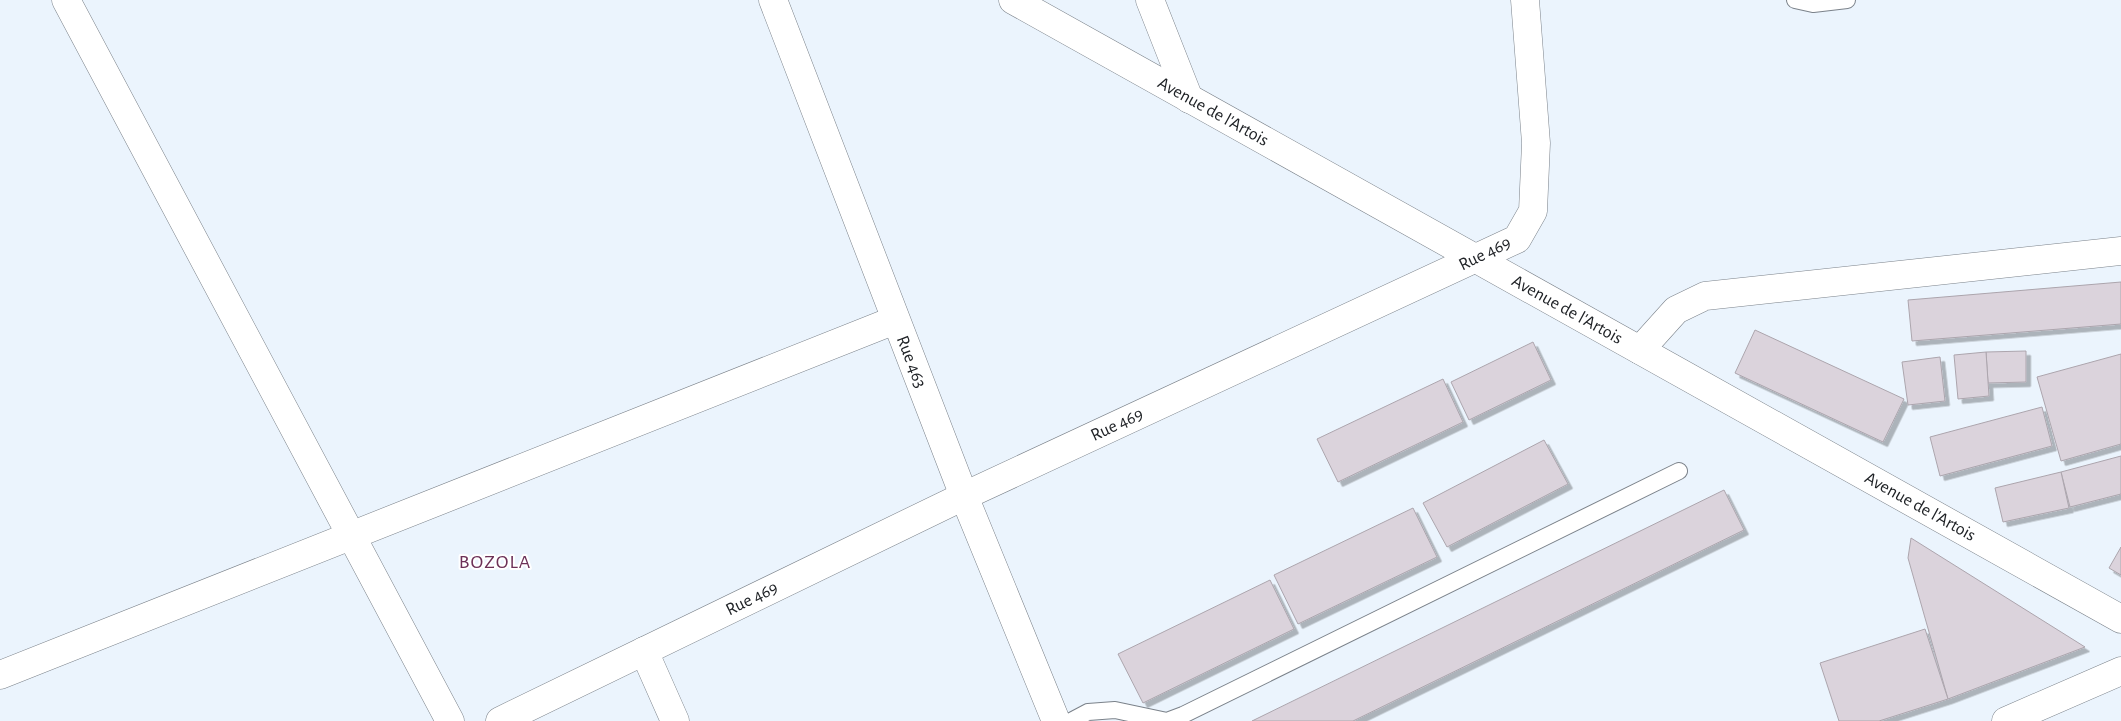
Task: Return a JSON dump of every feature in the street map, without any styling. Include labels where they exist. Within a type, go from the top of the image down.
[{"type":"street","points":[[66,0],[450,721]]},
{"type":"street","name":"Rue 463","points":[[773,0],[894,320],[1056,721]]},
{"type":"street","name":"Avenue de l'Artois","points":[[1012,0],[2121,619]]},
{"type":"street","points":[[1150,0],[1189,99]]},
{"type":"street","name":"Rue 469","points":[[500,721],[964,496],[1517,239],[1533,211],[1536,143],[1525,0]]},
{"type":"street","points":[[1640,350],[1676,310],[1705,296],[2121,251]]},
{"type":"street","points":[[0,675],[894,320]]},
{"type":"street","points":[[644,652],[675,721]]},
{"type":"street","points":[[2021,718],[2121,672]]},
{"type":"lane","points":[[1796,0],[1813,4],[1846,0]]},
{"type":"lane","points":[[1071,721],[1088,712],[1115,710],[1167,721],[1183,715],[1680,471]]},
{"type":"building","points":[[2121,282],[2121,324],[1912,341],[1908,300]]},
{"type":"building","points":[[1755,330],[1904,399],[1883,442],[1735,373]]},
{"type":"building","points":[[1533,342],[1551,380],[1469,420],[1451,382]]},
{"type":"building","points":[[2026,351],[2026,382],[1988,383],[1986,352]]},
{"type":"building","points":[[1986,352],[1989,396],[1958,399],[1954,355]]},
{"type":"building","points":[[2121,354],[2121,444],[2061,461],[2037,377]]},
{"type":"building","points":[[1940,357],[1945,401],[1908,405],[1902,362]]},
{"type":"building","points":[[1443,379],[1463,422],[1338,482],[1317,439]]},
{"type":"building","points":[[2042,407],[2052,446],[1940,476],[1930,437]]},
{"type":"building","points":[[1544,440],[1568,484],[1447,547],[1423,503]]},
{"type":"building","points":[[2121,456],[2121,494],[2070,507],[2061,472]]},
{"type":"building","points":[[2061,472],[2069,508],[2003,522],[1995,488]]},
{"type":"building","points":[[1724,490],[1744,530],[1353,721],[1252,721]]},
{"type":"building","points":[[1413,508],[1437,557],[1298,624],[1274,575]]},
{"type":"building","points":[[1911,538],[2085,647],[1948,699],[1908,558]]},
{"type":"building","points":[[2121,547],[2121,575],[2109,568]]},
{"type":"building","points":[[1270,580],[1294,629],[1143,703],[1118,654]]},
{"type":"building","points":[[1925,629],[1948,699],[1879,721],[1839,721],[1820,663]]},
{"type":"district","name":"BOZOLA","points":[[495,562]]}]
